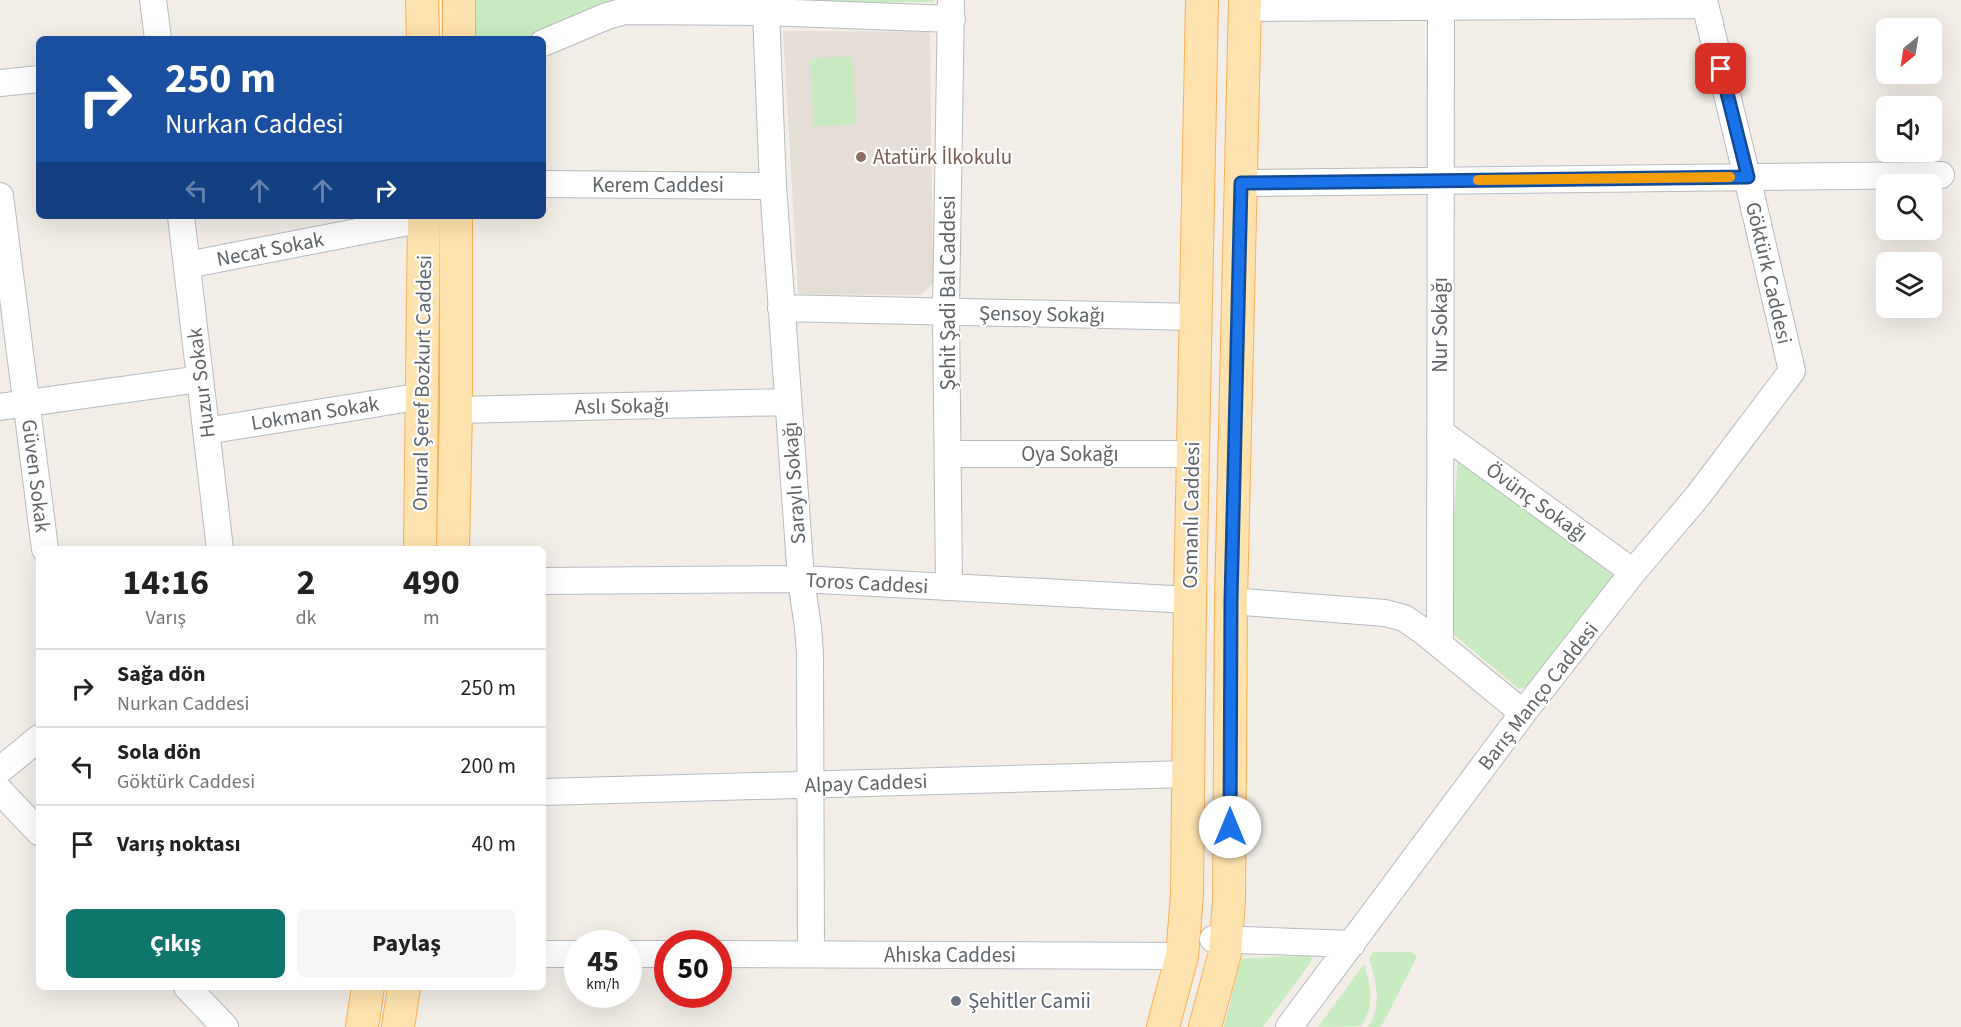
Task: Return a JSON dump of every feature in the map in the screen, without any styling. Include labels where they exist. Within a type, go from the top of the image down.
[{"type":"main road","points":[[422,0],[423,36]]},
{"type":"main road","points":[[459,0],[459,36]]},
{"type":"main road","name":"Osmanlı Caddesi","points":[[1163,1027],[1182,956],[1187,895],[1190,600],[1202,0]]},
{"type":"main road","name":"Osmanlı Caddesi","points":[[1205,1027],[1220,947],[1229,872],[1231,601],[1245,4]]},
{"type":"main road","name":"Onural Şeref Bozkurt Caddesi","points":[[420,546],[424,219]]},
{"type":"main road","name":"Onural Şeref Bozkurt Caddesi","points":[[453,546],[456,219]]},
{"type":"main road","points":[[1182,956],[1185,969],[1196,978],[1203,979],[1216,974],[1220,947]]},
{"type":"main road","points":[[362,1027],[368,990]]},
{"type":"main road","points":[[398,1027],[404,990]]},
{"type":"street","points":[[153,0],[158,36]]},
{"type":"street","points":[[1245,4],[1441,7],[1704,2]]},
{"type":"street","name":"Göktürk Caddesi","points":[[1704,2],[1748,177],[1792,371]]},
{"type":"street","name":"Nur Sokağı","points":[[1440,644],[1441,7]]},
{"type":"street","points":[[546,43],[607,16],[625,11],[766,12],[952,9]]},
{"type":"street","name":"Şehit Şadi Bal Caddesi","points":[[949,587],[946,312],[952,9]]},
{"type":"street","name":"Saraylı Sokağı","points":[[766,12],[772,186],[801,579],[810,653],[811,954]]},
{"type":"street","points":[[0,83],[36,79]]},
{"type":"street","points":[[1241,183],[1876,176]]},
{"type":"street","name":"Kerem Caddesi","points":[[546,184],[772,186]]},
{"type":"street","name":"Güven Sokak","points":[[0,196],[45,546]]},
{"type":"street","name":"Huzur Sokak","points":[[181,219],[220,546]]},
{"type":"street","name":"Necat Sokak","points":[[187,265],[419,219]]},
{"type":"street","name":"Şensoy Sokağı","points":[[781,308],[1196,317]]},
{"type":"street","name":"Barış Manço Caddesi","points":[[1289,1027],[1523,713],[1633,572],[1697,497],[1792,371]]},
{"type":"street","points":[[0,407],[200,379]]},
{"type":"street","name":"Lokman Sokak","points":[[206,431],[423,396]]},
{"type":"street","name":"Aslı Sokağı","points":[[456,410],[788,402]]},
{"type":"street","name":"Övünç Sokağı","points":[[1440,432],[1633,572]]},
{"type":"street","name":"Oya Sokağı","points":[[948,454],[1193,454]]},
{"type":"street","name":"Toros Caddesi","points":[[546,581],[801,579],[1190,600]]},
{"type":"street","points":[[1231,601],[1385,613],[1404,618],[1440,644],[1523,713]]},
{"type":"street","points":[[0,770],[36,740]]},
{"type":"street","name":"Alpay Caddesi","points":[[546,792],[1188,774]]},
{"type":"street","points":[[0,791],[36,829]]},
{"type":"street","points":[[1220,947],[1352,944]]},
{"type":"street","points":[[546,954],[564,954]]},
{"type":"street","name":"Ahıska Caddesi","points":[[732,954],[1182,956]]},
{"type":"street","points":[[190,990],[225,1027]]},
{"type":"shaded area","name":"Atatürk İlkokulu","points":[[783,31],[930,32],[933,283],[921,295],[798,294]]},
{"type":"green space","points":[[464,0],[934,0],[933,2],[628,2],[545,36],[466,36]]},
{"type":"green space","points":[[852,56],[856,124],[814,126],[810,59]]},
{"type":"green space","points":[[433,236],[445,236],[441,546],[429,546]]},
{"type":"green space","points":[[1458,455],[1612,575],[1613,582],[1534,685],[1519,689],[1447,629]]},
{"type":"green space","points":[[1373,952],[1411,952],[1416,956],[1381,1027],[1368,1027],[1377,1002],[1376,985],[1369,958]]},
{"type":"green space","points":[[1307,955],[1312,958],[1310,963],[1263,1027],[1224,1027],[1241,959]]},
{"type":"green space","points":[[1364,964],[1370,1003],[1361,1026],[1318,1027]]},
{"type":"slow traffic","points":[[1478,180],[1730,177]]},
{"type":"place","name":"Atatürk İlkokulu","points":[[861,157]]},
{"type":"place","name":"Şehitler Camii","points":[[956,1001]]},
{"type":"route","points":[[1230,827],[1231,601],[1241,183],[1748,177],[1721,69]]}]
